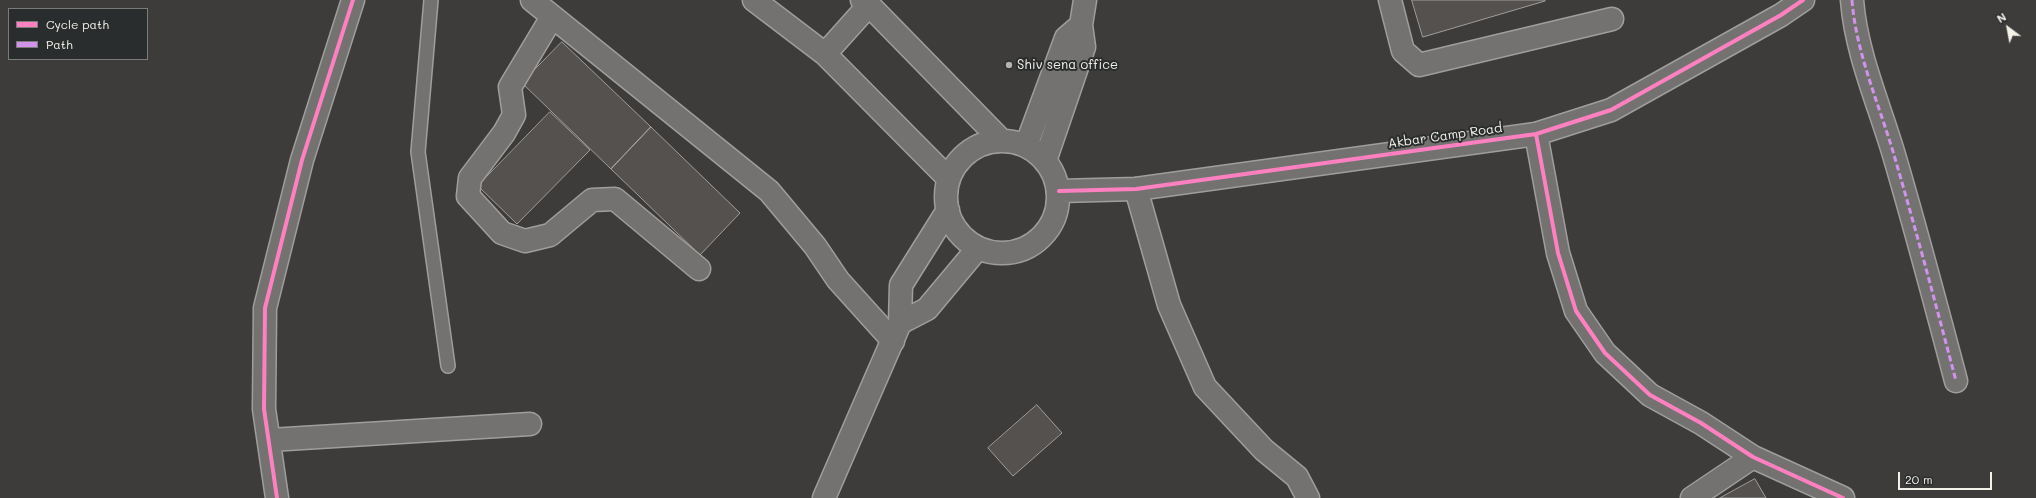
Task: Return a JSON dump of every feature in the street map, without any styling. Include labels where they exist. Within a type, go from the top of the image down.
[{"type":"street","points":[[277,498],[270,440],[264,409],[265,308],[302,160],[353,0]]},
{"type":"street","points":[[532,0],[769,191],[815,246],[838,280],[896,332]]},
{"type":"street","points":[[754,0],[825,54],[948,178]]},
{"type":"street","points":[[1045,161],[1084,47],[1081,25],[1085,0]]},
{"type":"street","points":[[1390,0],[1403,51],[1418,65],[1612,19]]},
{"type":"street","points":[[1852,0],[1854,18],[1867,73],[1894,155],[1956,380]]},
{"type":"street","name":"Akbar Camp Road","points":[[1059,191],[1136,190],[1536,134],[1611,110],[1800,1]]},
{"type":"street","points":[[825,54],[866,2],[1000,139]]},
{"type":"street","points":[[552,17],[510,87],[514,115],[504,132],[470,178],[468,196],[502,233],[525,241],[550,235],[592,200],[615,199],[699,268]]},
{"type":"street","points":[[1026,146],[1066,38],[1081,25]]},
{"type":"street","points":[[1536,134],[1558,253],[1576,311],[1605,353],[1650,395],[1701,423],[1753,457],[1842,498]]},
{"type":"street","points":[[1000,139],[1036,150],[1051,167],[1059,191],[1057,215],[1044,235],[1025,249],[1001,254],[978,248],[959,234],[949,217],[945,198],[948,178],[960,159],[978,145],[1000,139]]},
{"type":"street","points":[[1136,190],[1169,305],[1205,387],[1264,450],[1297,477],[1308,498]]},
{"type":"street","points":[[824,498],[896,332],[901,285],[948,210]]},
{"type":"street","points":[[896,332],[927,309],[978,248]]},
{"type":"street","points":[[270,440],[530,424]]},
{"type":"street","points":[[1692,498],[1753,457]]},
{"type":"lane","points":[[431,0],[418,152],[448,366]]},
{"type":"building","points":[[1412,0],[1545,0],[1545,1],[1423,37]]},
{"type":"building","points":[[562,42],[651,127],[611,169],[522,83]]},
{"type":"building","points":[[550,112],[590,150],[517,224],[478,186]]},
{"type":"building","points":[[651,127],[740,213],[700,255],[611,169]]},
{"type":"building","points":[[1037,405],[1062,433],[1013,476],[988,448]]},
{"type":"building","points":[[1755,479],[1766,498],[1720,498]]},
{"type":"marked path","points":[[1852,0],[1854,20],[1863,59],[1902,183],[1956,381]]},
{"type":"cycle path","points":[[277,498],[264,409],[265,308],[302,160],[353,0]]},
{"type":"cycle path","points":[[1059,191],[1136,189],[1536,134],[1611,110],[1781,15],[1803,0]]},
{"type":"cycle path","points":[[1536,134],[1558,253],[1576,311],[1605,353],[1650,395],[1701,423],[1753,457],[1843,498]]},
{"type":"place","name":"Shiv sena office","points":[[1009,65]]}]
